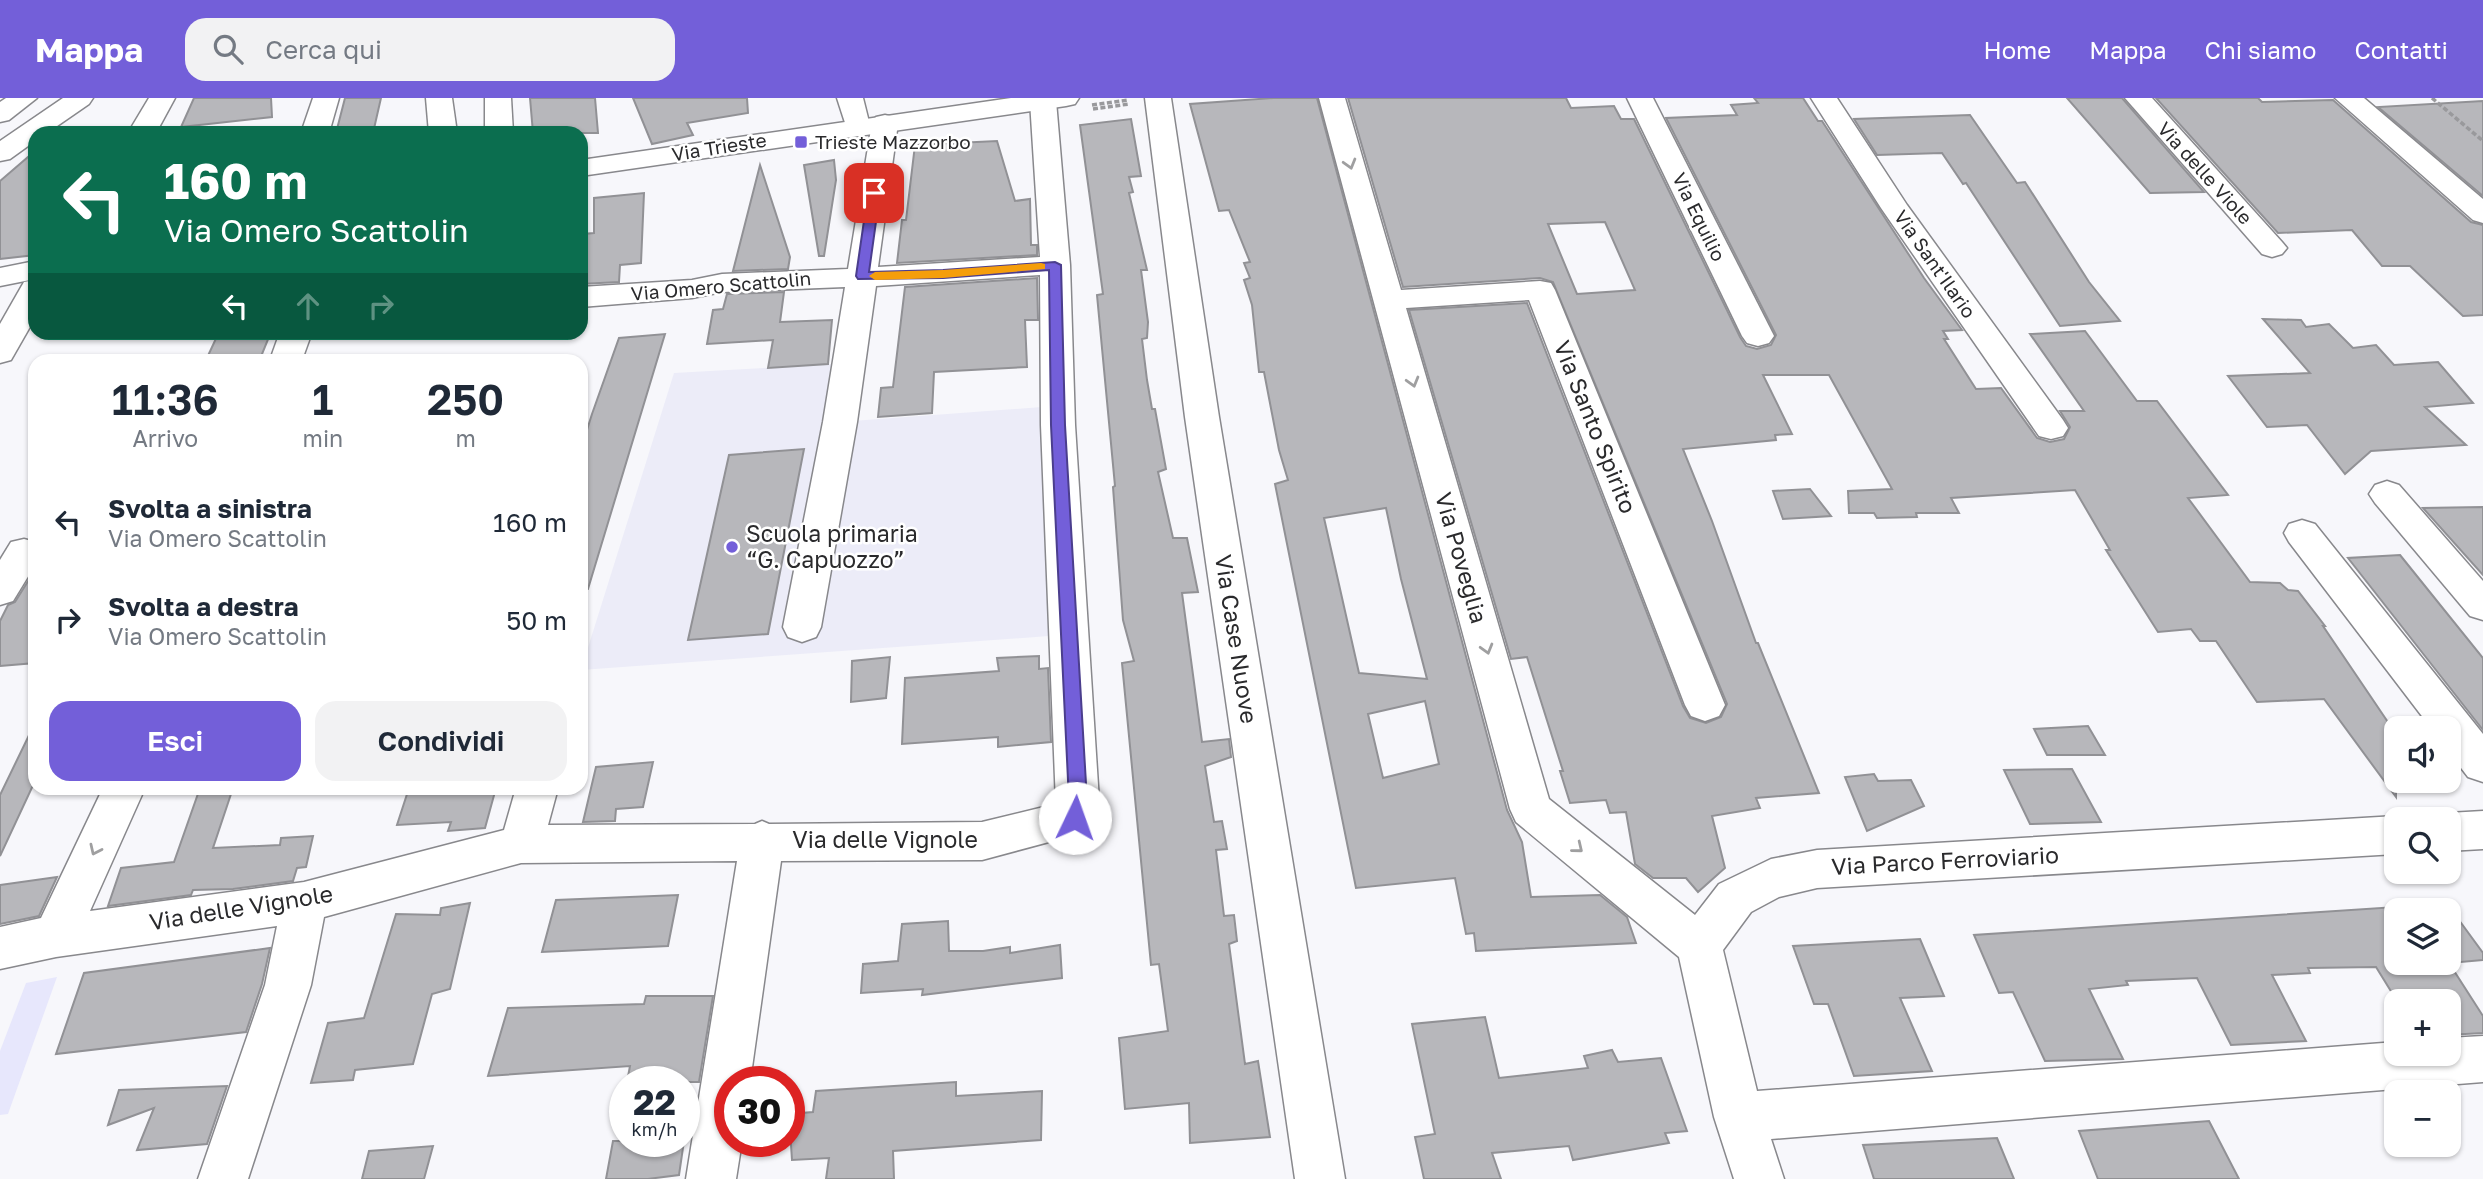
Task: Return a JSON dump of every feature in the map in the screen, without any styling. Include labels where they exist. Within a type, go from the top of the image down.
[{"type":"main road","points":[[0,114],[24,98]]},
{"type":"main road","points":[[39,126],[80,98]]},
{"type":"main road","points":[[146,126],[162,98]]},
{"type":"main road","points":[[317,126],[326,98]]},
{"type":"main road","points":[[439,98],[442,126]]},
{"type":"main road","points":[[498,98],[499,126]]},
{"type":"main road","points":[[802,627],[840,422],[862,276],[871,124],[850,98]]},
{"type":"main road","name":"Via Case Nuove","points":[[1158,98],[1202,417],[1320,1179]]},
{"type":"main road","name":"Via Poveglia","points":[[1332,98],[1531,809],[1699,946]]},
{"type":"main road","name":"Via Equilio","points":[[1640,98],[1758,336]]},
{"type":"main road","name":"Via Sant'Ilario","points":[[1824,98],[1895,208],[2051,428]]},
{"type":"main road","name":"Via delle Viole","points":[[2138,98],[2272,248]]},
{"type":"main road","points":[[2348,98],[2483,214]]},
{"type":"main road","name":"Via Trieste","points":[[588,167],[1039,100]]},
{"type":"main road","name":"Via delle Vignole","points":[[0,948],[56,936],[304,902],[521,844],[762,840],[982,841],[1075,818],[1078,801],[1058,425],[1055,265],[1039,100]]},
{"type":"main road","points":[[0,153],[28,134]]},
{"type":"main road","name":"Via Omero Scattolin","points":[[588,296],[692,289],[722,283],[943,274],[1055,265]]},
{"type":"main road","points":[[0,277],[28,271]]},
{"type":"main road","name":"Via Santo Spirito","points":[[1389,300],[1540,290],[1705,705]]},
{"type":"main road","points":[[0,353],[28,302]]},
{"type":"main road","points":[[2387,494],[2483,606]]},
{"type":"main road","points":[[2302,533],[2483,765]]},
{"type":"main road","points":[[0,592],[24,552]]},
{"type":"main road","points":[[56,936],[121,795]]},
{"type":"main road","points":[[521,844],[535,795]]},
{"type":"main road","points":[[2461,831],[2483,830]]},
{"type":"main road","name":"Via Parco Ferroviario","points":[[1699,946],[1735,898],[1772,879],[1817,869],[2384,836]]},
{"type":"main road","points":[[711,1179],[762,840]]},
{"type":"main road","points":[[223,1179],[288,985],[304,902]]},
{"type":"main road","points":[[1699,946],[1739,1117],[1759,1179]]},
{"type":"main road","points":[[1739,1117],[2483,1059]]},
{"type":"path","points":[[2432,98],[2483,141]]},
{"type":"shaded area","points":[[835,364],[825,423],[1042,407],[1049,636],[588,669],[588,648],[674,373]]},
{"type":"shaded area","points":[[57,977],[8,1114],[0,1115],[0,1051],[26,983]]},
{"type":"building","points":[[194,98],[271,98],[272,117],[181,126]]},
{"type":"building","points":[[345,98],[381,98],[375,126],[338,126]]},
{"type":"building","points":[[530,98],[595,98],[598,133],[588,133],[588,126],[532,126]]},
{"type":"building","points":[[633,98],[747,98],[748,113],[687,123],[693,135],[652,144]]},
{"type":"building","points":[[1317,98],[1507,810],[1522,842],[1531,897],[1600,895],[1627,917],[1636,943],[1476,951],[1474,933],[1466,934],[1455,878],[1356,888],[1275,484],[1288,480],[1279,450],[1264,372],[1259,372],[1252,305],[1244,280],[1250,278],[1244,263],[1250,262],[1229,210],[1219,211],[1190,104]],"holes":[[[1386,508],[1401,579],[1427,679],[1359,673],[1324,518]],[[1425,701],[1439,764],[1383,778],[1368,714]]]},
{"type":"building","points":[[1348,98],[1566,98],[1571,108],[1614,106],[1621,119],[1634,119],[1740,337],[1746,346],[1757,349],[1771,345],[1776,335],[1666,118],[1737,115],[1731,105],[1758,103],[1754,98],[1803,98],[1818,121],[1822,121],[1924,278],[1962,330],[1943,331],[1948,339],[1944,339],[1976,389],[2001,388],[2037,438],[2050,442],[2064,439],[2070,427],[2060,411],[2084,411],[2030,334],[2085,331],[2137,401],[2157,401],[2228,495],[2188,498],[2250,582],[2280,583],[2288,590],[2298,591],[2325,626],[2384,716],[2384,781],[2324,699],[2257,702],[2216,641],[2200,641],[2191,629],[2158,632],[2106,550],[2110,550],[2075,490],[1951,498],[1959,513],[1916,513],[1917,517],[1877,518],[1874,513],[1849,513],[1848,491],[1892,489],[1829,375],[1763,375],[1792,434],[1775,435],[1776,440],[1683,449],[1756,643],[1819,793],[1756,798],[1760,808],[1712,816],[1725,868],[1698,892],[1686,878],[1653,878],[1635,864],[1626,812],[1610,813],[1606,800],[1570,803],[1560,771],[1563,771],[1527,657],[1511,659],[1409,310],[1527,303],[1683,706],[1690,718],[1706,723],[1721,717],[1727,704],[1553,282],[1540,278],[1403,287]],"holes":[[[1605,222],[1635,290],[1577,294],[1548,224]]]},
{"type":"building","points":[[2067,98],[2122,98],[2204,192],[2150,193]]},
{"type":"building","points":[[2156,98],[2258,98],[2262,102],[2333,100],[2471,222],[2483,225],[2483,315],[2463,316],[2410,266],[2382,266],[2352,230],[2278,233]]},
{"type":"building","points":[[2483,101],[2483,196],[2378,107]]},
{"type":"building","points":[[1970,115],[2017,183],[2025,182],[2089,282],[2120,321],[2060,326],[1966,183],[1963,184],[1942,153],[1877,155],[1854,119]]},
{"type":"building","points":[[1131,119],[1141,176],[1129,177],[1133,192],[1129,193],[1147,270],[1141,270],[1148,322],[1147,338],[1142,339],[1152,409],[1155,409],[1166,469],[1158,472],[1173,538],[1187,538],[1198,592],[1182,593],[1202,742],[1229,739],[1231,757],[1205,766],[1214,822],[1222,821],[1227,849],[1216,850],[1224,916],[1234,915],[1237,941],[1229,944],[1245,1064],[1258,1061],[1270,1137],[1190,1143],[1189,1103],[1125,1109],[1119,1038],[1168,1031],[1159,964],[1151,965],[1122,663],[1134,661],[1123,620],[1115,486],[1097,295],[1103,294],[1080,125]]},
{"type":"building","points":[[997,141],[1015,201],[1030,199],[1031,245],[1037,245],[1037,255],[897,263],[902,220],[906,220],[915,145]]},
{"type":"building","points":[[28,157],[28,256],[0,259],[0,181]]},
{"type":"building","points":[[834,160],[836,180],[824,256],[819,256],[804,165]]},
{"type":"building","points":[[760,165],[790,257],[788,269],[733,271]]},
{"type":"building","points":[[644,193],[641,263],[620,265],[619,282],[588,284],[588,234],[594,233],[594,198]]},
{"type":"building","points":[[1037,278],[1038,320],[1025,320],[1027,367],[934,372],[932,413],[878,417],[881,388],[893,387],[905,287]]},
{"type":"building","points":[[784,292],[780,322],[832,320],[828,364],[768,368],[773,340],[707,344],[713,310],[723,309],[727,294]]},
{"type":"building","points":[[2263,319],[2301,320],[2306,327],[2329,324],[2353,348],[2376,345],[2394,365],[2438,362],[2473,403],[2425,407],[2466,445],[2371,451],[2345,474],[2307,425],[2267,427],[2228,376],[2310,373]]},
{"type":"building","points":[[665,334],[588,589],[588,427],[619,338]]},
{"type":"building","points":[[215,340],[268,340],[262,354],[209,354]]},
{"type":"building","name":"Scuola primaria “G. Capuozzo”","points":[[804,449],[768,634],[688,640],[729,455]]},
{"type":"building","points":[[1810,489],[1831,516],[1783,519],[1773,491]]},
{"type":"building","points":[[2483,507],[2483,575],[2423,508]]},
{"type":"building","points":[[2400,555],[2483,658],[2483,730],[2348,558]]},
{"type":"building","points":[[28,581],[28,664],[0,666],[0,621],[8,605],[15,602]]},
{"type":"building","points":[[1039,656],[1039,669],[1048,668],[1051,742],[998,747],[998,737],[902,744],[905,678],[999,671],[997,658]]},
{"type":"building","points":[[890,657],[886,698],[851,702],[852,661]]},
{"type":"building","points":[[2088,726],[2105,755],[2047,755],[2034,729]]},
{"type":"building","points":[[28,737],[28,795],[0,856],[0,795]]},
{"type":"building","points":[[653,762],[643,807],[616,809],[615,821],[583,822],[596,767]]},
{"type":"building","points":[[2072,769],[2101,822],[2030,824],[2004,770]]},
{"type":"building","points":[[1874,774],[1878,781],[1911,780],[1924,806],[1867,831],[1845,777]]},
{"type":"building","points":[[198,795],[231,795],[213,848],[280,845],[281,838],[313,836],[306,867],[297,868],[293,881],[233,889],[193,890],[191,895],[108,906],[121,868],[174,862]]},
{"type":"building","points":[[407,795],[494,795],[485,828],[448,831],[451,822],[397,825]]},
{"type":"building","points":[[57,877],[39,916],[0,924],[0,885]]},
{"type":"building","points":[[678,895],[668,946],[542,952],[556,900]]},
{"type":"building","points":[[470,903],[450,989],[432,994],[413,1064],[355,1070],[353,1080],[311,1083],[328,1023],[364,1018],[396,914],[440,915],[441,908]]},
{"type":"building","points":[[2384,908],[2384,975],[2457,975],[2483,1016],[2483,1033],[2461,1034],[2461,989],[2390,989],[2376,967],[2308,968],[2310,973],[2272,975],[2306,1041],[2231,1045],[2197,978],[2126,981],[2128,985],[2089,989],[2123,1059],[2045,1061],[2013,992],[1999,993],[1974,935]]},
{"type":"building","points":[[948,921],[949,951],[983,951],[1010,947],[1010,953],[1060,945],[1062,978],[922,995],[923,989],[861,993],[863,964],[898,961],[902,924]]},
{"type":"building","points":[[2461,923],[2483,953],[2483,960],[2461,962]]},
{"type":"building","points":[[1920,939],[1944,996],[1900,998],[1932,1071],[1854,1076],[1828,1004],[1814,1004],[1793,946]]},
{"type":"building","points":[[270,948],[262,984],[246,1032],[56,1054],[84,973]]},
{"type":"building","points":[[646,996],[713,996],[700,1076],[700,1066],[609,1066],[488,1076],[508,1008],[644,1004]]},
{"type":"building","points":[[1485,1017],[1499,1078],[1588,1068],[1584,1056],[1612,1050],[1618,1062],[1661,1058],[1687,1131],[1665,1133],[1669,1143],[1573,1160],[1569,1146],[1492,1153],[1501,1179],[1424,1179],[1415,1137],[1435,1134],[1412,1024]]},
{"type":"building","points":[[956,1082],[956,1096],[1042,1091],[1041,1140],[893,1151],[894,1179],[826,1179],[829,1158],[792,1160],[792,1157],[805,1157],[805,1113],[813,1112],[816,1091]]},
{"type":"building","points":[[227,1086],[207,1144],[137,1150],[154,1108],[108,1125],[119,1090]]},
{"type":"building","points":[[2209,1121],[2239,1179],[2098,1179],[2079,1131]]},
{"type":"building","points":[[1997,1138],[2014,1179],[1874,1179],[1863,1145]]},
{"type":"building","points":[[433,1146],[424,1179],[362,1179],[369,1151]]},
{"type":"building","points":[[610,1157],[682,1157],[679,1175],[648,1179],[606,1179]]},
{"type":"slow traffic","points":[[875,276],[1041,267]]},
{"type":"place","name":"Trieste Mazzorbo","points":[[801,142]]},
{"type":"place","name":"Scuola primaria “G. Capuozzo”","points":[[732,547]]},
{"type":"route","points":[[874,193],[862,276],[943,274],[1055,265],[1058,425],[1078,801],[1075,818]]}]
